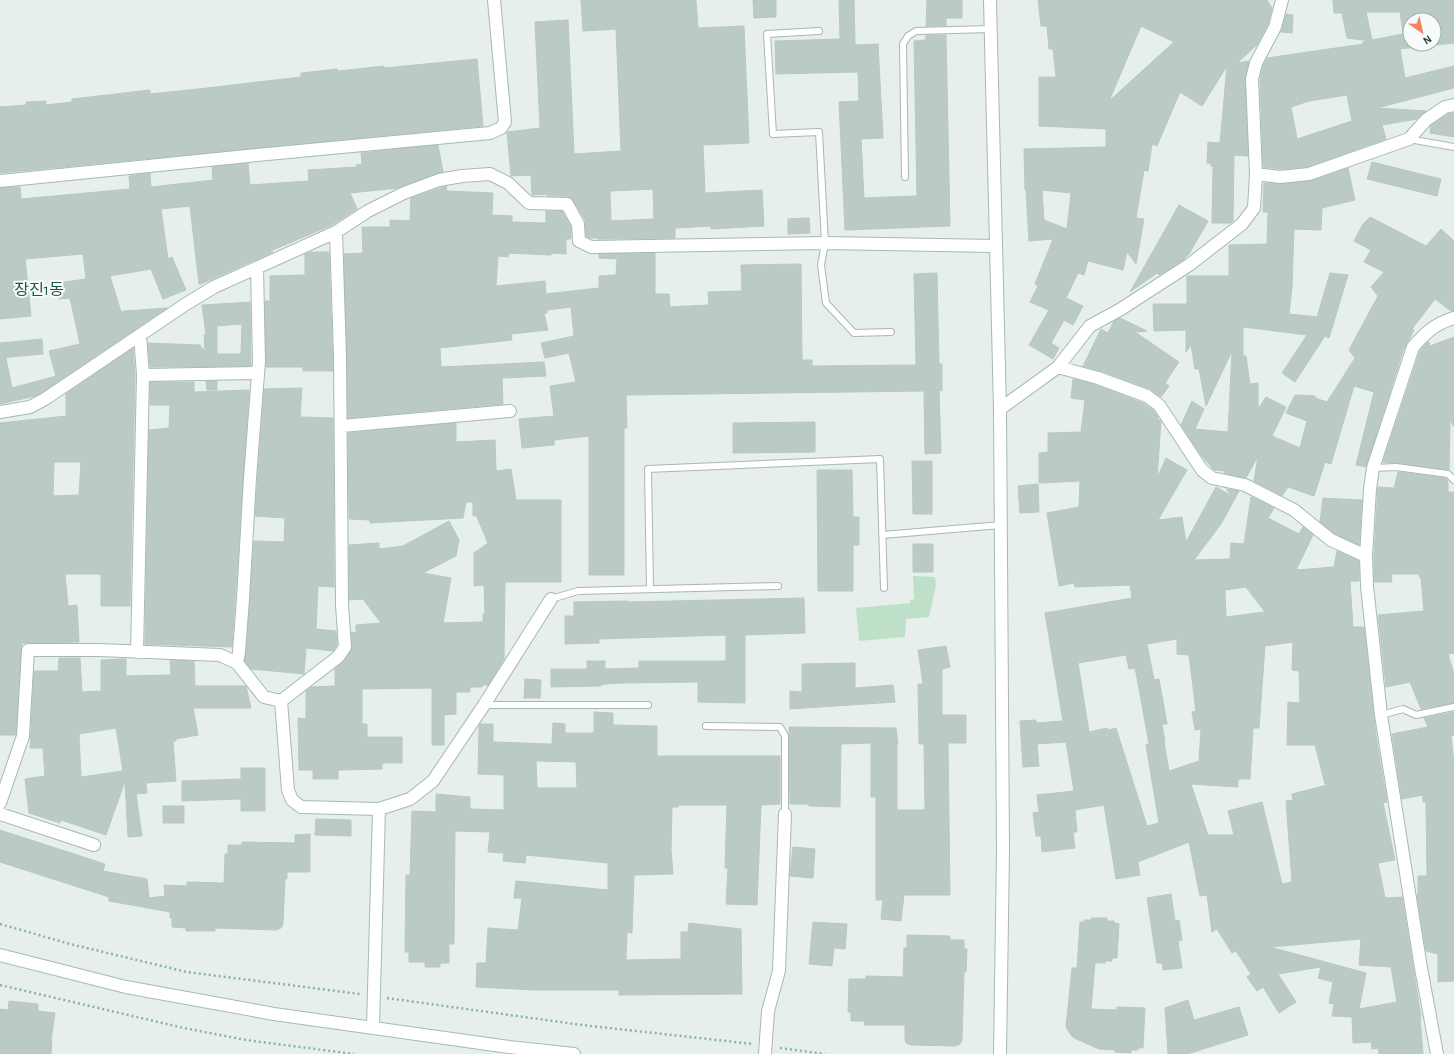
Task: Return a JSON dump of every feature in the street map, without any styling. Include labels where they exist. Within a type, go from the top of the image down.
[{"type":"street","points":[[0,181],[490,133],[502,128],[505,122],[494,0]]},
{"type":"street","points":[[990,0],[1000,409],[1003,850],[1000,1054]]},
{"type":"street","points":[[1000,409],[1058,368],[1090,326],[1189,265],[1242,224],[1254,208],[1256,174],[1252,79],[1256,63],[1275,27],[1282,0]]},
{"type":"street","points":[[1256,174],[1280,177],[1309,174],[1409,139],[1426,120],[1444,107],[1454,105]]},
{"type":"street","points":[[0,412],[30,407],[45,399],[186,304],[214,287],[336,232],[368,211],[404,193],[439,180],[462,176],[490,174],[508,183],[529,202],[567,204],[578,224],[579,241],[590,247],[825,243],[996,246]]},
{"type":"street","points":[[281,701],[338,657],[344,646],[342,605],[342,426],[336,232]]},
{"type":"street","points":[[237,663],[243,599],[258,373],[257,268]]},
{"type":"street","points":[[1438,1054],[1421,968],[1380,715],[1367,586],[1366,556],[1370,489],[1373,468],[1413,347],[1427,331],[1454,318]]},
{"type":"street","points":[[137,652],[143,375],[140,335]]},
{"type":"street","points":[[1058,368],[1098,378],[1148,396],[1160,406],[1202,470],[1212,478],[1246,485],[1294,510],[1331,540],[1366,556]]},
{"type":"street","points":[[143,375],[258,373]]},
{"type":"street","points":[[342,426],[510,411]]},
{"type":"street","points":[[281,701],[288,790],[292,800],[300,807],[379,809],[410,799],[433,781],[484,705],[551,599]]},
{"type":"street","points":[[0,803],[24,736],[28,650],[220,655],[237,663],[264,697],[281,701]]},
{"type":"street","points":[[373,1026],[379,809]]},
{"type":"street","points":[[0,814],[94,845]]},
{"type":"street","points":[[765,1050],[768,1011],[779,971],[785,814]]},
{"type":"street","points":[[0,955],[126,987],[274,1014],[373,1026],[508,1050],[574,1054]]},
{"type":"lane","points":[[905,178],[903,44],[908,36],[916,31],[991,29]]},
{"type":"lane","points":[[818,31],[767,34],[773,134],[818,132],[825,243],[821,265],[826,304],[854,333],[891,332]]},
{"type":"lane","points":[[1409,139],[1454,147]]},
{"type":"lane","points":[[650,588],[648,469],[880,459],[884,588]]},
{"type":"lane","points":[[1373,468],[1396,467],[1448,474],[1454,480]]},
{"type":"lane","points":[[882,535],[1001,525]]},
{"type":"lane","points":[[551,599],[578,591],[778,586]]},
{"type":"lane","points":[[484,705],[648,705]]},
{"type":"lane","points":[[1380,715],[1402,709],[1416,715],[1454,707]]},
{"type":"lane","points":[[706,726],[780,727],[785,736],[785,814]]},
{"type":"path","points":[[0,924],[70,944],[186,972],[334,990],[765,1050],[825,1054]]},
{"type":"path","points":[[0,985],[238,1039],[354,1054]]},
{"type":"green space","points":[[913,576],[935,577],[936,585],[929,617],[906,619],[905,637],[859,641],[856,608],[910,603],[910,600],[914,599]]},
{"type":"building","points":[[581,0],[696,0],[698,28],[744,26],[749,143],[703,145],[705,193],[762,190],[764,226],[711,229],[711,226],[675,228],[675,238],[590,238],[586,236],[585,220],[571,198],[567,196],[547,196],[547,194],[532,195],[531,175],[511,176],[507,132],[540,128],[535,22],[568,20],[574,154],[621,151],[616,29],[583,31]],"holes":[[[653,189],[654,219],[611,221],[610,191]]]},
{"type":"building","points":[[753,0],[776,0],[776,17],[754,18]]},
{"type":"building","points":[[839,0],[854,0],[855,45],[878,44],[883,138],[861,139],[864,198],[917,196],[914,41],[926,40],[926,35],[946,35],[950,226],[845,230],[839,102],[859,101],[858,72],[776,74],[775,41],[840,39]]},
{"type":"building","points":[[927,0],[962,0],[962,18],[946,18],[946,26],[926,26]]},
{"type":"building","points":[[1038,0],[1267,0],[1272,8],[1268,24],[1257,45],[1237,63],[1249,61],[1245,79],[1248,156],[1234,155],[1233,221],[1231,223],[1212,223],[1213,166],[1211,166],[1211,163],[1207,163],[1208,142],[1220,143],[1227,66],[1202,106],[1180,92],[1157,146],[1152,144],[1148,171],[1144,170],[1136,218],[1144,219],[1136,264],[1127,252],[1123,270],[1088,261],[1084,275],[1078,273],[1066,298],[1083,306],[1073,325],[1064,320],[1051,343],[1059,348],[1053,359],[1029,345],[1049,310],[1030,302],[1038,286],[1035,284],[1053,239],[1029,241],[1025,190],[1024,149],[1106,147],[1106,129],[1039,126],[1039,77],[1056,77],[1053,49],[1049,49],[1047,26],[1041,26]],"holes":[[[1141,26],[1174,42],[1109,101]],[[1042,190],[1071,193],[1067,229],[1044,220]]]},
{"type":"building","points":[[1333,0],[1454,0],[1454,43],[1442,44],[1442,12],[1402,12],[1402,27],[1400,12],[1366,12],[1372,40],[1402,34],[1402,49],[1400,49],[1405,78],[1454,66],[1454,88],[1377,108],[1426,111],[1417,119],[1382,125],[1386,139],[1307,167],[1280,169],[1263,167],[1260,80],[1263,66],[1267,58],[1363,44],[1363,42],[1371,41],[1347,38],[1342,13],[1334,13]],"holes":[[[1347,95],[1352,121],[1297,139],[1291,107],[1309,101]]]},
{"type":"building","points":[[1286,14],[1293,15],[1292,33],[1281,32]]},
{"type":"building","points":[[477,59],[483,126],[0,173],[0,107],[26,105],[26,102],[46,101],[46,105],[72,102],[72,99],[150,90],[150,94],[207,88],[301,77],[301,73],[337,69],[338,71],[384,66],[384,68]]},
{"type":"building","points":[[1454,113],[1454,137],[1430,133],[1431,125],[1448,114]]},
{"type":"building","points":[[438,145],[443,172],[398,188],[350,193],[357,209],[332,225],[268,252],[273,252],[201,284],[199,284],[190,206],[161,209],[168,259],[172,257],[186,290],[163,299],[151,269],[110,276],[121,312],[167,308],[41,393],[35,396],[0,404],[0,359],[6,358],[12,388],[56,376],[49,351],[80,344],[70,298],[59,299],[57,283],[86,279],[83,254],[25,259],[31,316],[0,319],[0,188],[20,187],[21,199],[130,189],[129,176],[150,173],[151,187],[213,180],[212,167],[248,163],[250,185],[309,181],[308,170],[357,167],[356,165],[362,164],[361,153]]},
{"type":"building","points":[[1372,162],[1441,179],[1437,196],[1367,179]]},
{"type":"building","points":[[1348,168],[1355,200],[1322,208],[1321,230],[1294,229],[1292,287],[1289,314],[1317,317],[1330,273],[1348,275],[1329,338],[1325,336],[1295,382],[1282,373],[1307,335],[1243,327],[1243,356],[1246,356],[1250,384],[1258,383],[1258,409],[1266,397],[1286,407],[1272,436],[1300,448],[1307,421],[1286,413],[1295,395],[1315,396],[1315,398],[1327,402],[1355,358],[1349,350],[1378,296],[1371,287],[1384,272],[1364,262],[1371,250],[1354,241],[1363,224],[1370,217],[1426,246],[1441,229],[1454,241],[1454,311],[1451,311],[1435,299],[1412,329],[1414,330],[1403,351],[1366,467],[1356,465],[1374,392],[1354,386],[1331,464],[1325,462],[1314,496],[1288,487],[1282,496],[1254,481],[1258,456],[1246,478],[1224,473],[1225,471],[1214,470],[1201,455],[1181,425],[1192,401],[1204,409],[1195,429],[1228,432],[1232,351],[1206,406],[1199,369],[1195,369],[1191,345],[1186,352],[1186,330],[1154,331],[1153,304],[1187,304],[1187,276],[1229,276],[1229,245],[1267,244],[1268,212],[1263,212],[1264,183],[1281,184],[1310,181]]},
{"type":"building","points":[[446,186],[447,191],[493,193],[492,215],[512,216],[512,222],[546,223],[546,211],[562,211],[571,226],[571,239],[566,239],[566,254],[551,253],[551,255],[509,253],[508,257],[498,256],[496,286],[545,281],[546,294],[599,288],[599,276],[616,275],[617,259],[599,258],[599,254],[655,253],[655,294],[669,294],[670,307],[709,305],[708,292],[742,291],[741,265],[801,264],[802,360],[812,360],[812,366],[916,365],[914,274],[937,273],[939,364],[942,364],[942,391],[939,390],[941,453],[925,454],[924,391],[626,395],[627,428],[624,428],[624,575],[589,575],[589,436],[554,440],[554,445],[522,448],[519,419],[554,416],[550,386],[576,382],[569,353],[545,358],[541,343],[574,336],[571,307],[547,310],[547,313],[544,313],[548,330],[511,334],[512,340],[440,348],[441,367],[544,362],[546,376],[502,378],[503,404],[348,418],[344,254],[363,253],[362,227],[390,227],[390,220],[410,221],[411,198]]},
{"type":"building","points":[[1179,205],[1208,221],[1189,254],[1183,260],[1159,275],[1157,273],[1130,292]]},
{"type":"building","points":[[809,218],[810,233],[788,234],[788,219]]},
{"type":"building","points":[[311,252],[329,252],[333,371],[303,371],[303,367],[266,367],[265,301],[270,301],[270,276],[305,275],[305,254]]},
{"type":"building","points":[[250,302],[251,366],[150,367],[148,343],[200,345],[205,352],[204,335],[206,335],[202,305]],"holes":[[[242,324],[241,354],[217,354],[217,326]]]},
{"type":"building","points":[[1120,318],[1147,331],[1135,332],[1179,362],[1165,383],[1169,386],[1161,397],[1150,389],[1083,366],[1101,329],[1108,333],[1114,321]]},
{"type":"building","points":[[1454,337],[1454,427],[1450,420],[1449,470],[1383,462],[1420,351],[1426,343],[1429,342],[1430,346]]},
{"type":"building","points":[[42,339],[43,354],[0,358],[0,343]]},
{"type":"building","points":[[133,348],[135,375],[130,606],[101,606],[101,574],[65,574],[68,606],[77,605],[79,642],[22,643],[16,735],[0,735],[0,423],[66,416],[66,394]],"holes":[[[54,462],[81,462],[79,495],[53,496]]]},
{"type":"building","points":[[1073,379],[1096,385],[1143,403],[1153,410],[1158,417],[1158,420],[1161,421],[1157,478],[1166,458],[1187,470],[1158,520],[1182,517],[1186,542],[1216,487],[1232,496],[1226,489],[1239,491],[1221,524],[1194,560],[1230,559],[1231,543],[1244,544],[1251,497],[1274,508],[1268,518],[1299,534],[1303,527],[1313,535],[1296,570],[1334,567],[1337,551],[1359,561],[1359,581],[1350,581],[1353,627],[1364,627],[1376,736],[1387,802],[1383,803],[1395,860],[1378,863],[1385,898],[1402,897],[1421,1017],[1423,1054],[1379,1054],[1378,1048],[1372,1049],[1371,1042],[1353,1043],[1352,1017],[1332,1016],[1334,1004],[1329,1003],[1333,982],[1318,978],[1321,967],[1278,974],[1296,1002],[1279,1013],[1263,987],[1257,991],[1247,977],[1251,974],[1236,951],[1232,953],[1217,929],[1212,932],[1207,895],[1200,896],[1189,842],[1138,862],[1140,875],[1116,879],[1104,805],[1075,810],[1077,832],[1073,832],[1075,848],[1042,852],[1041,836],[1036,836],[1033,813],[1039,812],[1037,795],[1074,791],[1066,742],[1037,744],[1039,766],[1023,767],[1020,721],[1036,720],[1036,723],[1063,721],[1045,613],[1132,598],[1130,585],[1075,587],[1074,583],[1059,586],[1047,513],[1079,507],[1080,481],[1039,483],[1039,453],[1048,452],[1048,433],[1081,432],[1085,400],[1071,398]],"holes":[[[1246,587],[1265,612],[1226,617],[1225,590]],[[1177,639],[1177,654],[1189,655],[1196,711],[1192,712],[1195,730],[1201,729],[1199,761],[1169,771],[1162,724],[1167,724],[1159,679],[1154,680],[1147,644]],[[1293,642],[1292,670],[1299,671],[1300,703],[1288,702],[1287,745],[1315,745],[1325,784],[1331,784],[1292,794],[1293,800],[1286,801],[1292,882],[1282,884],[1262,802],[1228,811],[1234,835],[1208,835],[1191,784],[1238,787],[1238,779],[1250,779],[1253,728],[1259,728],[1265,646]],[[1126,655],[1129,669],[1135,668],[1149,744],[1146,745],[1159,823],[1147,826],[1116,728],[1108,730],[1107,728],[1089,732],[1078,663]],[[1361,939],[1359,965],[1391,967],[1397,1002],[1359,1009],[1366,973],[1270,947]]]},
{"type":"building","points":[[206,381],[217,381],[217,390],[207,390]]},
{"type":"building","points":[[150,382],[194,382],[194,392],[249,390],[232,647],[145,644],[149,430],[169,428],[170,405],[150,405]]},
{"type":"building","points":[[302,388],[300,417],[333,418],[334,587],[318,586],[316,629],[336,631],[337,645],[333,651],[306,648],[304,674],[251,669],[245,661],[254,541],[284,542],[285,518],[255,516],[264,389]]},
{"type":"building","points":[[815,422],[815,452],[733,453],[733,423]]},
{"type":"building","points":[[456,423],[456,442],[495,440],[496,471],[511,469],[516,500],[561,500],[561,582],[505,582],[504,659],[488,685],[482,685],[482,687],[470,687],[470,692],[456,692],[456,714],[444,715],[444,745],[432,745],[432,688],[362,689],[362,724],[367,724],[367,737],[402,737],[402,763],[382,763],[382,769],[338,770],[338,779],[313,779],[313,770],[299,770],[298,718],[306,719],[306,691],[311,687],[335,686],[335,669],[344,661],[351,651],[351,632],[356,633],[356,625],[381,623],[363,599],[349,600],[349,545],[379,543],[379,549],[403,546],[449,521],[459,540],[456,556],[423,573],[451,578],[443,623],[483,622],[483,614],[485,614],[484,585],[474,586],[474,553],[488,543],[476,515],[473,516],[473,502],[466,502],[463,518],[370,523],[370,520],[349,519],[348,433]]},
{"type":"building","points":[[912,461],[932,461],[932,514],[913,514]]},
{"type":"building","points":[[817,470],[852,470],[853,517],[859,517],[859,545],[853,545],[853,591],[818,591]]},
{"type":"building","points":[[1398,472],[1446,478],[1448,481],[1448,492],[1454,492],[1454,653],[1448,654],[1454,674],[1454,703],[1421,709],[1410,682],[1386,687],[1378,615],[1424,611],[1421,578],[1419,574],[1391,574],[1392,582],[1374,582],[1378,487],[1394,488]]},
{"type":"building","points":[[1038,484],[1039,512],[1020,513],[1018,486]]},
{"type":"building","points":[[1323,498],[1362,500],[1359,545],[1335,534],[1320,522]]},
{"type":"building","points":[[913,544],[933,544],[933,572],[913,572]]},
{"type":"building","points":[[804,598],[805,633],[745,635],[745,703],[698,702],[698,682],[623,683],[604,684],[600,686],[551,687],[551,669],[587,669],[587,661],[605,661],[605,669],[639,668],[639,661],[726,661],[726,635],[599,639],[599,643],[565,644],[565,616],[574,616],[574,602]]},
{"type":"building","points":[[946,646],[950,667],[942,669],[942,715],[966,715],[966,743],[948,743],[950,895],[904,895],[901,921],[881,919],[883,900],[876,900],[876,797],[871,797],[871,743],[841,744],[840,807],[790,804],[789,727],[896,728],[898,744],[897,810],[925,810],[924,744],[919,744],[918,684],[923,684],[918,650]]},
{"type":"building","points":[[59,658],[80,658],[82,692],[101,691],[101,660],[126,659],[126,676],[171,675],[170,660],[194,661],[195,686],[246,686],[251,708],[193,708],[198,735],[176,739],[176,741],[173,741],[176,781],[146,783],[147,793],[136,794],[142,836],[128,837],[125,781],[106,835],[61,820],[60,823],[29,813],[25,779],[45,776],[43,748],[30,748],[34,671],[58,671]],"holes":[[[116,728],[123,771],[81,777],[79,734]]]},
{"type":"building","points":[[855,663],[855,688],[893,685],[895,702],[790,709],[790,691],[802,692],[802,664]]},
{"type":"building","points":[[525,679],[541,680],[540,698],[524,698]]},
{"type":"building","points":[[594,712],[613,713],[613,725],[657,726],[657,756],[780,756],[780,804],[761,805],[757,905],[726,904],[728,868],[725,868],[727,805],[678,805],[678,807],[672,807],[671,850],[673,874],[634,875],[632,933],[627,932],[626,960],[681,959],[681,932],[688,932],[689,923],[741,929],[742,994],[619,995],[619,990],[536,990],[476,987],[477,963],[486,963],[488,928],[518,930],[522,898],[514,898],[516,881],[608,890],[608,863],[526,855],[525,863],[503,861],[504,853],[488,852],[490,832],[455,831],[454,944],[449,944],[449,963],[440,963],[440,967],[425,967],[425,962],[409,962],[409,952],[405,952],[406,875],[410,875],[412,811],[436,812],[436,794],[470,797],[470,809],[504,810],[504,775],[478,774],[480,724],[493,724],[493,742],[552,744],[553,723],[565,724],[565,733],[594,733]],"holes":[[[536,761],[576,762],[577,788],[537,788]]]},
{"type":"building","points":[[1454,712],[1454,735],[1451,736],[1454,764],[1454,981],[1438,982],[1438,954],[1426,951],[1417,895],[1418,876],[1427,876],[1426,802],[1423,802],[1423,795],[1402,799],[1392,734],[1428,727],[1424,718]]},
{"type":"building","points":[[241,768],[265,768],[265,811],[241,811],[241,799],[182,801],[182,781],[241,779]]},
{"type":"building","points":[[163,806],[184,806],[184,823],[163,823]]},
{"type":"building","points":[[316,819],[351,820],[351,836],[315,835]]},
{"type":"building","points":[[0,830],[105,864],[103,871],[147,879],[149,898],[165,896],[164,885],[187,886],[187,882],[224,883],[225,854],[228,854],[228,845],[242,845],[242,842],[295,843],[295,835],[310,834],[310,872],[287,872],[287,879],[285,879],[283,924],[281,928],[276,930],[215,928],[215,931],[186,931],[186,928],[172,927],[170,912],[109,901],[109,897],[0,862]]},
{"type":"building","points":[[793,847],[815,849],[813,878],[790,876]]},
{"type":"building","points":[[1171,894],[1175,921],[1179,920],[1182,940],[1178,941],[1182,968],[1163,970],[1162,963],[1157,963],[1147,898]]},
{"type":"building","points":[[1091,918],[1107,918],[1107,921],[1114,921],[1114,923],[1119,924],[1117,958],[1112,958],[1112,961],[1105,961],[1105,963],[1095,963],[1091,1009],[1117,1010],[1117,1007],[1145,1008],[1143,1048],[1131,1050],[1131,1053],[1099,1049],[1074,1038],[1066,1027],[1072,968],[1077,968],[1080,922],[1084,922],[1084,920],[1091,920]]},
{"type":"building","points":[[813,922],[847,924],[845,949],[834,948],[832,966],[809,964]]},
{"type":"building","points":[[907,935],[950,936],[950,940],[964,940],[964,949],[967,949],[966,972],[964,972],[962,1040],[960,1044],[955,1046],[911,1045],[906,1043],[905,1025],[864,1025],[865,1021],[851,1021],[851,1012],[848,1012],[849,979],[866,979],[866,976],[903,977],[904,948],[907,948]]},
{"type":"building","points":[[1188,1000],[1194,1020],[1239,1007],[1248,1035],[1187,1054],[1168,1054],[1165,1008]]},
{"type":"building","points":[[9,1001],[38,1004],[38,1011],[55,1013],[51,1041],[51,1054],[0,1054],[0,1009],[8,1010]]},
{"type":"district","name":"장진1동","points":[[39,290]]}]
